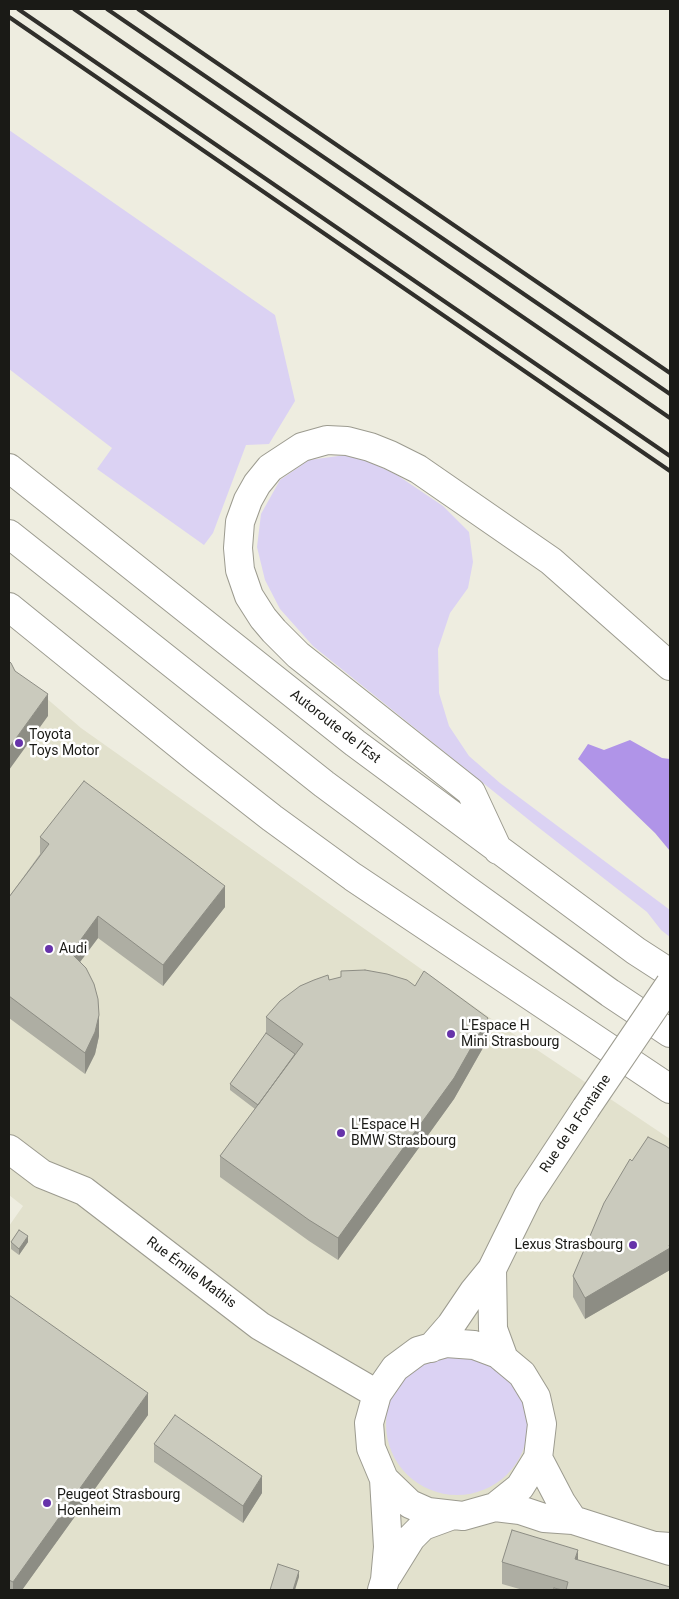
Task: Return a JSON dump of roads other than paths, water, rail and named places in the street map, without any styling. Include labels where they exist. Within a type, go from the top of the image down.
[{"type":"main road","points":[[498,850],[471,792],[298,655],[263,618],[249,596],[240,570],[238,548],[240,522],[248,500],[257,484],[270,468],[302,447],[327,440],[347,441],[390,455],[418,469],[551,561],[670,666]]},
{"type":"main road","name":"Autoroute de l’Est","points":[[9,468],[355,743],[636,951],[670,973]]},
{"type":"main road","points":[[9,534],[324,784],[594,982],[670,1033]]},
{"type":"main road","points":[[9,607],[272,818],[353,877],[670,1089]]},
{"type":"main road","name":"Rue de la Fontaine","points":[[431,1348],[451,1326],[474,1291],[492,1269],[528,1196],[670,984]]},
{"type":"main road","name":"Rue Émile Mathis","points":[[9,1149],[42,1174],[84,1191],[260,1326],[377,1394]]},
{"type":"main road","name":"Rue de la Fontaine","points":[[492,1269],[493,1328],[504,1359]]},
{"type":"main road","name":"Rue de la Fontaine","points":[[383,1585],[388,1548],[384,1479],[371,1448],[369,1423],[377,1394],[395,1368],[418,1351],[446,1343],[474,1345],[498,1354],[522,1374],[536,1397],[542,1424],[538,1458],[520,1487],[495,1507],[463,1516],[428,1512],[410,1504],[384,1479]]},
{"type":"main road","points":[[538,1458],[561,1502],[573,1520]]},
{"type":"main road","points":[[495,1507],[520,1510],[544,1518],[573,1520],[665,1548]]},
{"type":"main road","name":"Rue de la Fontaine","points":[[383,1585],[411,1538],[423,1526],[453,1515]]},
{"type":"railway","points":[[18,9],[670,456]]},
{"type":"railway","points":[[74,9],[670,418]]},
{"type":"railway","points":[[107,9],[670,394]]},
{"type":"railway","points":[[138,9],[670,373]]},
{"type":"railway","points":[[9,17],[670,471]]},
{"type":"place","name":"Toyota Toys Motor","points":[[19,743]]},
{"type":"place","name":"Audi","points":[[49,949]]},
{"type":"place","name":"L'Espace H Mini Strasbourg","points":[[451,1034]]},
{"type":"place","name":"L'Espace H BMW Strasbourg","points":[[341,1133]]},
{"type":"place","name":"Lexus Strasbourg","points":[[633,1245]]},
{"type":"place","name":"Peugeot Strasbourg Hoenheim","points":[[47,1503]]}]
